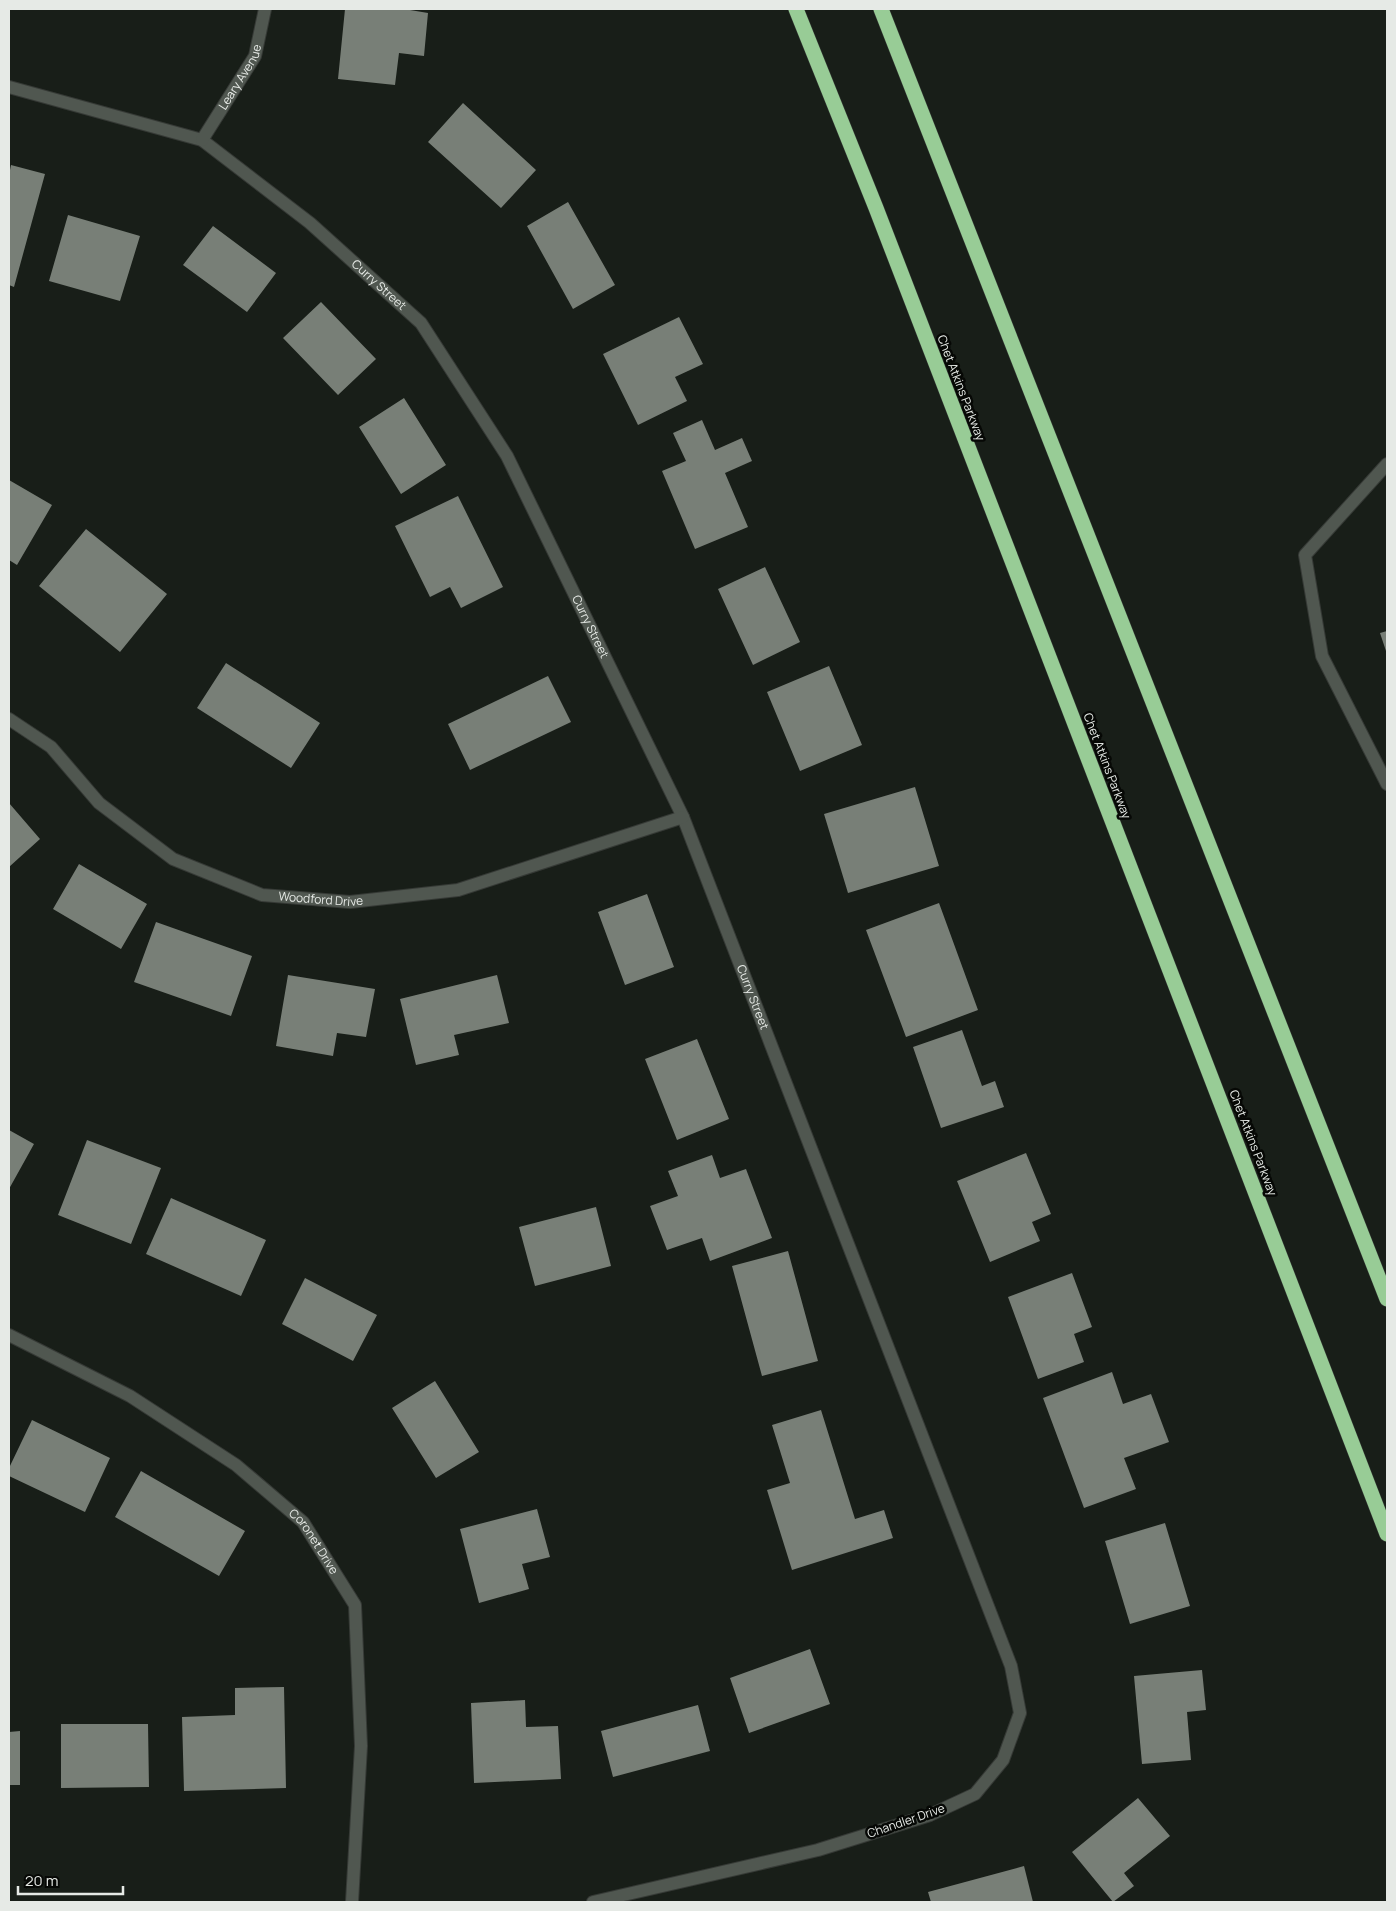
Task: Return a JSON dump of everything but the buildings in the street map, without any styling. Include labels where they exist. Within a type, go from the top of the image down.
[{"type":"highway","name":"Chet Atkins Parkway","points":[[796,9],[883,226],[1387,1534]]},
{"type":"highway","points":[[882,9],[1387,1298]]},
{"type":"street","name":"Leary Avenue","points":[[202,140],[255,56],[266,9]]},
{"type":"street","name":"Curry Street","points":[[9,87],[202,140],[310,223],[421,323],[508,456],[683,817],[908,1398]]},
{"type":"street","points":[[1387,464],[1305,555],[1322,656],[1387,784]]},
{"type":"street","name":"Woodford Drive","points":[[9,719],[51,747],[99,803],[173,859],[262,895],[350,902],[458,890],[683,817]]},
{"type":"street","name":"Coronet Drive","points":[[9,1335],[130,1396],[236,1465],[303,1522],[355,1605],[361,1746],[352,1902]]},
{"type":"street","name":"Chandler Drive","points":[[593,1902],[818,1850],[930,1815],[975,1794],[1003,1760],[1020,1712],[1012,1666],[908,1398]]}]
